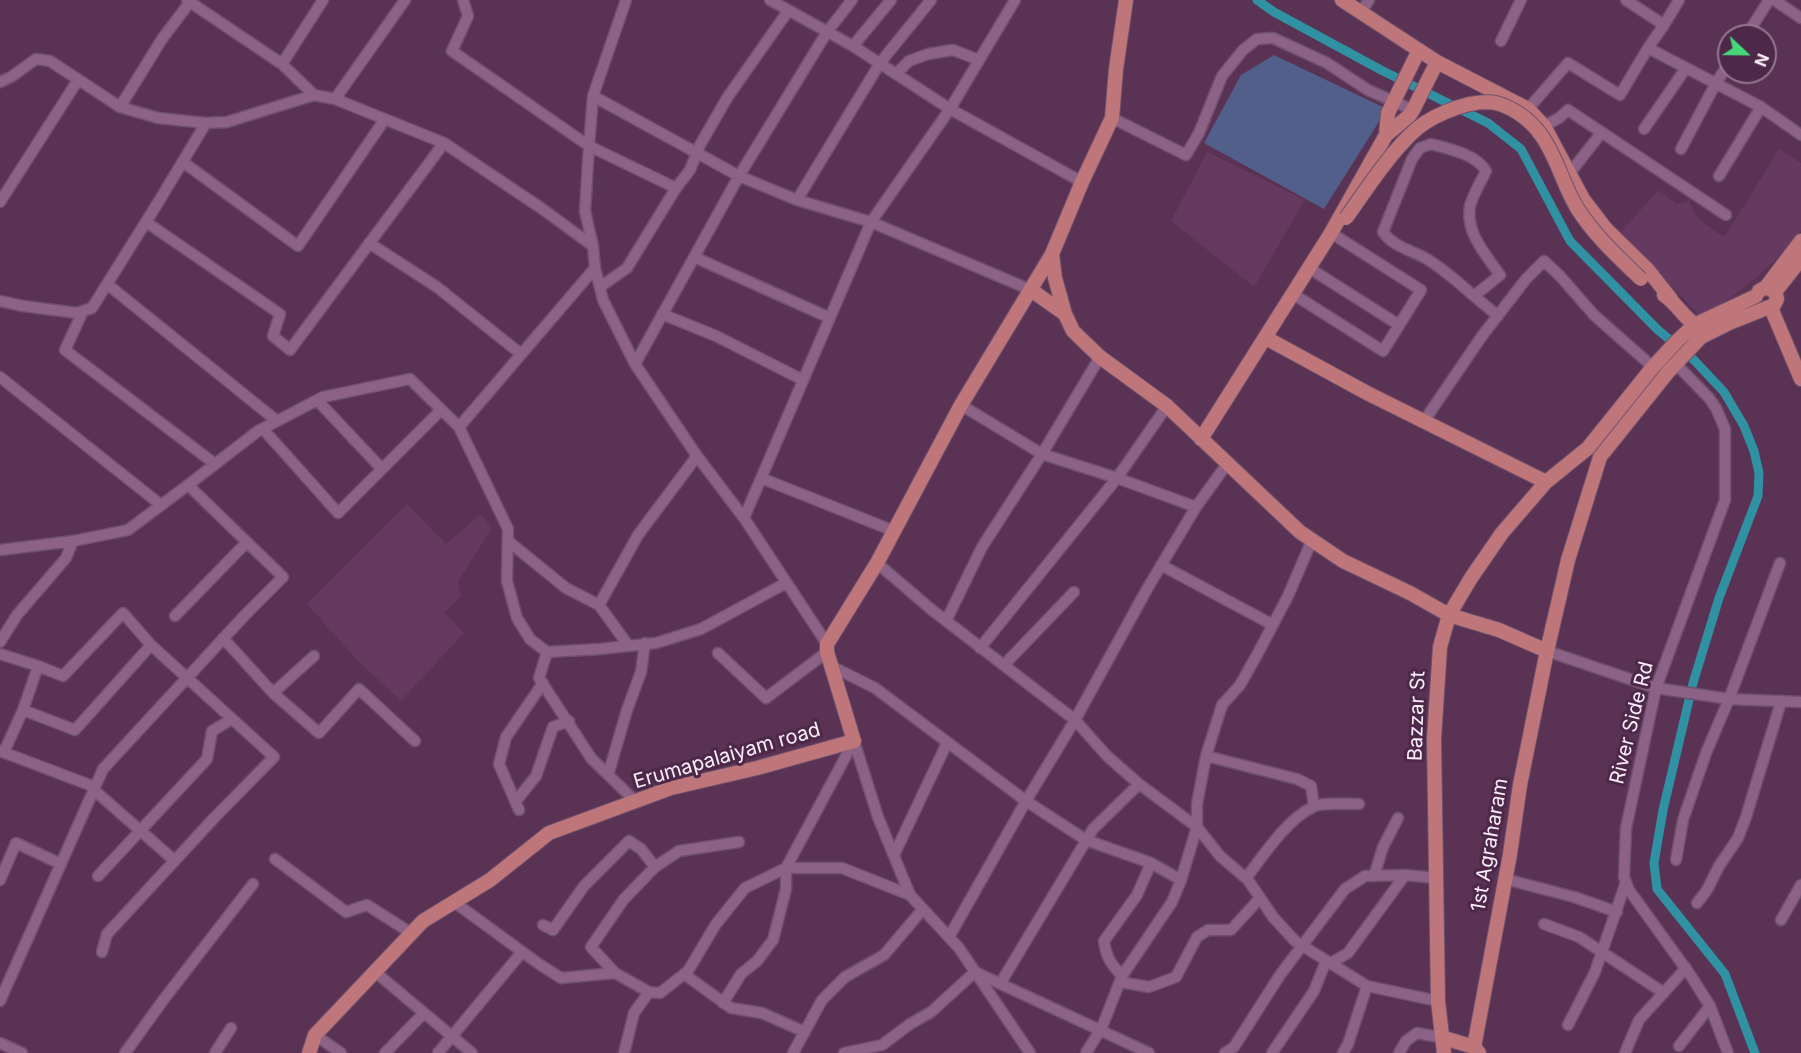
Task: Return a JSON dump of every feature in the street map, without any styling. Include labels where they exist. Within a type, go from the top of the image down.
[{"type":"main road","points":[[854,741],[827,648],[877,563],[961,405],[1052,254],[1112,118],[1116,69],[1126,0]]},
{"type":"main road","points":[[1342,0],[1418,54],[1528,109],[1544,126],[1583,199],[1644,275]]},
{"type":"main road","points":[[1386,135],[1388,113],[1418,54]]},
{"type":"main road","points":[[1201,439],[1331,233],[1386,135],[1413,110],[1437,63]]},
{"type":"main road","points":[[1346,218],[1387,161],[1411,133],[1428,121],[1469,105],[1489,102],[1508,107],[1523,116],[1541,134],[1577,207],[1599,236],[1671,299],[1702,331]]},
{"type":"main road","points":[[1801,241],[1758,305],[1768,308],[1801,379]]},
{"type":"main road","points":[[1052,254],[1055,278],[1065,314],[1073,331],[1100,357],[1167,406],[1300,532],[1343,561],[1410,593],[1449,615],[1499,630],[1547,651]]},
{"type":"main road","points":[[1588,448],[1600,457],[1663,366],[1702,331],[1765,292],[1801,259]]},
{"type":"main road","points":[[1031,290],[1065,314]]},
{"type":"main road","points":[[1702,331],[1729,323],[1776,303],[1765,292]]},
{"type":"main road","points":[[1266,338],[1367,393],[1546,482]]},
{"type":"main road","name":"Bazzar St","points":[[1444,1053],[1438,1001],[1434,739],[1440,647],[1449,615],[1502,533],[1546,482],[1588,448],[1663,366]]},
{"type":"main road","name":"1st Agraharam","points":[[1476,1050],[1520,785],[1547,651],[1568,560],[1600,457]]},
{"type":"main road","name":"Erumapalaiyam road","points":[[309,1053],[315,1035],[423,921],[490,880],[549,833],[671,788],[757,768],[854,741]]},
{"type":"main road","points":[[1444,1038],[1476,1050]]},
{"type":"street","points":[[282,64],[323,0]]},
{"type":"street","points":[[335,99],[405,0]]},
{"type":"street","points":[[463,0],[468,16],[452,51],[589,146],[676,188]]},
{"type":"street","points":[[626,0],[593,96],[589,146],[585,211],[603,300],[634,364],[697,456],[744,518],[827,648],[765,698],[718,653]]},
{"type":"street","points":[[634,364],[739,176],[827,32],[852,0]]},
{"type":"street","points":[[853,46],[891,0]]},
{"type":"street","points":[[797,200],[880,63],[931,0]]},
{"type":"street","points":[[744,518],[871,222],[950,109],[1015,0]]},
{"type":"street","points":[[1361,12],[1369,0]]},
{"type":"street","points":[[1501,41],[1521,0]]},
{"type":"street","points":[[1626,0],[1664,25]]},
{"type":"street","points":[[1528,109],[1568,63],[1620,95],[1679,0]]},
{"type":"street","points":[[1754,24],[1769,0]]},
{"type":"street","points":[[1774,0],[1801,18]]},
{"type":"street","points":[[120,107],[188,1],[282,64],[314,95]]},
{"type":"street","points":[[600,287],[627,268],[676,188],[690,170],[696,153],[780,4],[853,46],[950,109],[1082,182]]},
{"type":"street","points":[[1112,118],[1186,155],[1199,133],[1222,76],[1243,50],[1257,39],[1273,38],[1327,63],[1368,90],[1395,99],[1413,110],[1430,134],[1431,144]]},
{"type":"street","points":[[1648,48],[1761,107],[1801,135]]},
{"type":"street","points":[[896,74],[909,61],[937,52],[953,50],[979,60]]},
{"type":"street","points":[[0,82],[36,59],[50,61],[120,107],[158,118],[206,123],[227,122],[314,95],[335,99],[444,143],[593,246]]},
{"type":"street","points":[[1644,129],[1686,68]]},
{"type":"street","points":[[0,202],[78,80]]},
{"type":"street","points":[[1681,149],[1716,83]]},
{"type":"street","points":[[593,96],[739,176],[797,200],[871,222],[1031,290]]},
{"type":"street","points":[[1719,176],[1761,107]]},
{"type":"street","points":[[1544,126],[1568,110],[1726,215]]},
{"type":"street","points":[[183,162],[298,246],[385,119]]},
{"type":"street","points":[[0,301],[77,313],[92,308],[206,123]]},
{"type":"street","points":[[1570,173],[1602,132]]},
{"type":"street","points":[[146,222],[280,314],[273,336],[290,350],[444,143]]},
{"type":"street","points":[[1424,421],[1497,316],[1433,262],[1415,252],[1398,248],[1388,240],[1383,232],[1412,159],[1420,148],[1431,144],[1454,150],[1483,165],[1486,171],[1470,205],[1470,223],[1476,241],[1500,275],[1474,296]]},
{"type":"street","points":[[1293,294],[1383,351],[1421,290],[1331,233]]},
{"type":"street","points":[[369,243],[437,287],[521,354]]},
{"type":"street","points":[[694,257],[830,318]]},
{"type":"street","name":"River Side Rd","points":[[1497,316],[1526,279],[1544,261],[1594,315],[1709,398],[1725,429],[1725,500],[1656,688],[1626,828],[1624,877],[1629,890],[1686,968],[1710,1006],[1728,1053]]},
{"type":"street","points":[[459,427],[595,268]]},
{"type":"street","points":[[1309,268],[1399,325]]},
{"type":"street","points":[[107,284],[277,421]]},
{"type":"street","points":[[82,311],[64,350],[215,464]]},
{"type":"street","points":[[662,314],[716,336],[803,380]]},
{"type":"street","points":[[946,621],[981,547],[1042,454],[1100,357]]},
{"type":"street","points":[[0,377],[161,505]]},
{"type":"street","points":[[0,550],[73,541],[128,530],[215,464],[277,421],[323,398],[410,379],[459,427],[508,529],[507,581],[517,618],[530,639],[547,652],[656,643],[701,629],[786,583]]},
{"type":"street","points":[[317,400],[382,469]]},
{"type":"street","points":[[961,405],[1042,454],[1117,477],[1196,507]]},
{"type":"street","points":[[980,648],[1117,477],[1167,406]]},
{"type":"street","points":[[335,525],[338,513],[441,410]]},
{"type":"street","points":[[263,429],[338,513]]},
{"type":"street","points":[[598,605],[638,535],[697,456]]},
{"type":"street","points":[[949,937],[1026,801],[1076,720],[1161,566],[1196,507],[1227,464]]},
{"type":"street","points":[[761,478],[894,531]]},
{"type":"street","points":[[0,1001],[4,979],[61,864],[103,769],[223,638],[283,577],[188,484]]},
{"type":"street","points":[[1086,1053],[1100,1030],[1121,979],[1172,902],[1197,827],[1197,804],[1206,756],[1222,705],[1240,686],[1288,596],[1312,540]]},
{"type":"street","points":[[0,642],[17,615],[66,558],[73,541]]},
{"type":"street","points":[[508,541],[566,588],[598,605],[628,645]]},
{"type":"street","points":[[175,616],[247,542]]},
{"type":"street","points":[[877,563],[980,648],[1076,720],[1107,756],[1139,784],[1197,827],[1220,856],[1246,878],[1273,917],[1295,941],[1367,986],[1438,1001]]},
{"type":"street","points":[[1676,860],[1683,820],[1706,753],[1729,699],[1780,563]]},
{"type":"street","points":[[1161,566],[1273,625]]},
{"type":"street","points":[[1004,665],[1074,592]]},
{"type":"street","points":[[0,654],[63,676],[123,613],[151,645],[274,757],[107,934],[102,952]]},
{"type":"street","points":[[223,638],[273,693],[319,733],[359,689],[415,741]]},
{"type":"street","points":[[608,775],[627,710],[642,672],[645,643]]},
{"type":"street","points":[[23,710],[75,730],[151,645]]},
{"type":"street","points":[[1547,651],[1656,688],[1708,697],[1801,702]]},
{"type":"street","points":[[547,652],[539,678],[591,758],[636,802]]},
{"type":"street","points":[[273,693],[314,656]]},
{"type":"street","points":[[38,666],[23,710],[2,752],[94,788],[175,861]]},
{"type":"street","points":[[831,666],[875,688],[1026,801],[1086,840],[1151,862],[1181,880]]},
{"type":"street","points":[[543,683],[506,737],[499,764],[518,805],[536,776],[553,727],[569,721]]},
{"type":"street","points":[[1697,903],[1738,838],[1781,702]]},
{"type":"street","points":[[98,876],[207,759],[212,731],[232,719]]},
{"type":"street","points":[[854,741],[878,817],[910,895],[949,937],[1029,1053]]},
{"type":"street","points":[[723,1003],[741,974],[757,961],[773,940],[786,890],[786,868],[854,741]]},
{"type":"street","points":[[894,855],[947,743]]},
{"type":"street","points":[[1206,756],[1297,779],[1311,786],[1314,806]]},
{"type":"street","points":[[1000,984],[1093,829],[1139,784]]},
{"type":"street","points":[[1246,878],[1288,826],[1314,806],[1359,804]]},
{"type":"street","points":[[1374,876],[1383,847],[1398,818]]},
{"type":"street","points":[[543,925],[553,930],[584,886],[629,842],[641,849],[655,867]]},
{"type":"street","points":[[739,842],[679,851],[655,867],[624,900],[591,947],[615,973],[649,992],[660,993],[688,971],[716,924],[745,888],[786,868],[842,868],[910,895]]},
{"type":"street","points":[[0,880],[16,843],[61,864]]},
{"type":"street","points":[[275,859],[346,912],[368,905],[411,933]]},
{"type":"street","points":[[1151,862],[1137,895],[1104,941],[1106,955],[1121,979],[1149,987],[1176,977],[1197,937],[1208,930],[1231,930],[1260,898]]},
{"type":"street","points":[[1225,1053],[1234,1047],[1280,975],[1345,889],[1365,876],[1405,875],[1436,878]]},
{"type":"street","points":[[1272,1053],[1314,991],[1328,962],[1347,953],[1405,875]]},
{"type":"street","points":[[1505,879],[1574,897],[1617,912]]},
{"type":"street","points":[[1568,1025],[1595,972],[1626,882]]},
{"type":"street","points":[[125,1053],[253,884]]},
{"type":"street","points":[[1781,920],[1801,885]]},
{"type":"street","points":[[454,902],[561,978],[615,973]]},
{"type":"street","points":[[794,1053],[822,1000],[845,977],[884,955],[923,909]]},
{"type":"street","points":[[1544,924],[1579,937],[1664,993]]},
{"type":"street","points":[[438,1053],[522,952]]},
{"type":"street","points":[[1625,1053],[1639,1020],[1686,968]]},
{"type":"street","points":[[374,971],[472,1053]]},
{"type":"street","points":[[975,972],[1100,1030],[1126,1048],[1149,1053]]},
{"type":"street","points":[[846,1053],[882,1045],[931,1012],[975,972]]},
{"type":"street","points":[[684,974],[731,1008],[762,1013],[805,1032]]},
{"type":"street","points":[[1343,1053],[1367,986]]},
{"type":"street","points":[[624,1053],[634,1013],[649,992]]},
{"type":"street","points":[[1679,1046],[1710,1006]]},
{"type":"street","points":[[386,1053],[424,1013]]},
{"type":"street","points":[[216,1053],[231,1028]]},
{"type":"street","points":[[1400,1053],[1406,1041],[1417,1033],[1444,1038]]},
{"type":"street","points":[[315,1035],[340,1053]]},
{"type":"street","points":[[0,1043],[22,1053]]},
{"type":"shaded area","points":[[1274,55],[1387,109],[1324,209],[1204,143],[1241,75]]},
{"type":"shaded area","points":[[1779,149],[1801,163],[1801,231],[1781,255],[1757,277],[1709,314],[1698,314],[1621,232],[1658,190],[1677,204],[1689,201],[1698,218],[1720,235],[1725,236]]},
{"type":"shaded area","points":[[1207,152],[1305,200],[1254,287],[1171,221]]},
{"type":"shaded area","points":[[407,504],[446,544],[481,514],[492,528],[458,582],[461,596],[445,613],[464,633],[401,701],[357,660],[307,604]]},
{"type":"waterway","points":[[1257,0],[1274,12],[1381,70],[1488,123],[1521,149],[1570,241],[1658,330],[1694,360],[1724,392],[1744,426],[1754,451],[1759,473],[1758,496],[1719,598],[1693,683],[1663,810],[1654,863],[1657,889],[1725,974],[1755,1053]]}]
